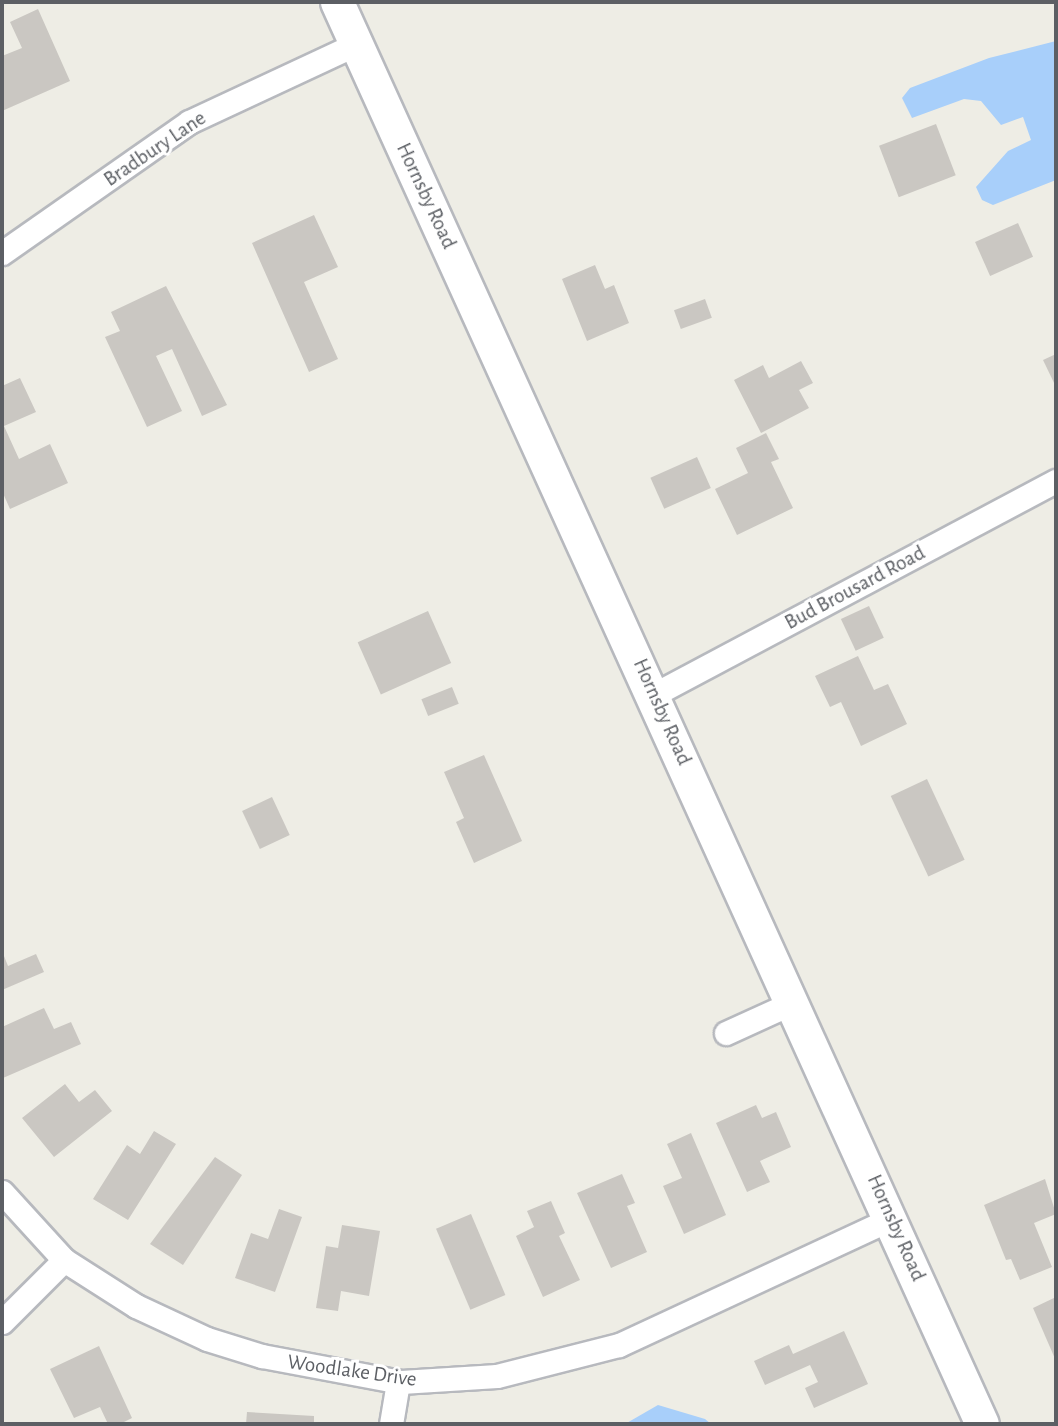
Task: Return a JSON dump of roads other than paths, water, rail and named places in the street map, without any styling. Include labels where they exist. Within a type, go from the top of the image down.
[{"type":"street","name":"Hornsby Road","points":[[337,2],[655,694],[982,1424]]},
{"type":"street","name":"Bradbury Lane","points":[[2,253],[189,122],[356,44]]},
{"type":"street","name":"Bud Brousard Road","points":[[655,694],[1056,481]]},
{"type":"street","points":[[726,1033],[794,1002]]},
{"type":"street","name":"Woodlake Drive","points":[[2,1192],[64,1260],[136,1306],[207,1339],[313,1368],[398,1382],[497,1376],[594,1353],[658,1329],[892,1218]]},
{"type":"street","points":[[4,1320],[64,1260]]},
{"type":"street","points":[[390,1424],[398,1382]]},
{"type":"water","points":[[1056,41],[1056,180],[993,205],[982,200],[976,187],[1008,151],[1031,140],[1023,117],[1001,125],[981,101],[964,99],[912,118],[902,98],[910,88],[989,58]]},
{"type":"water","points":[[658,1405],[705,1419],[711,1424],[625,1424]]}]
